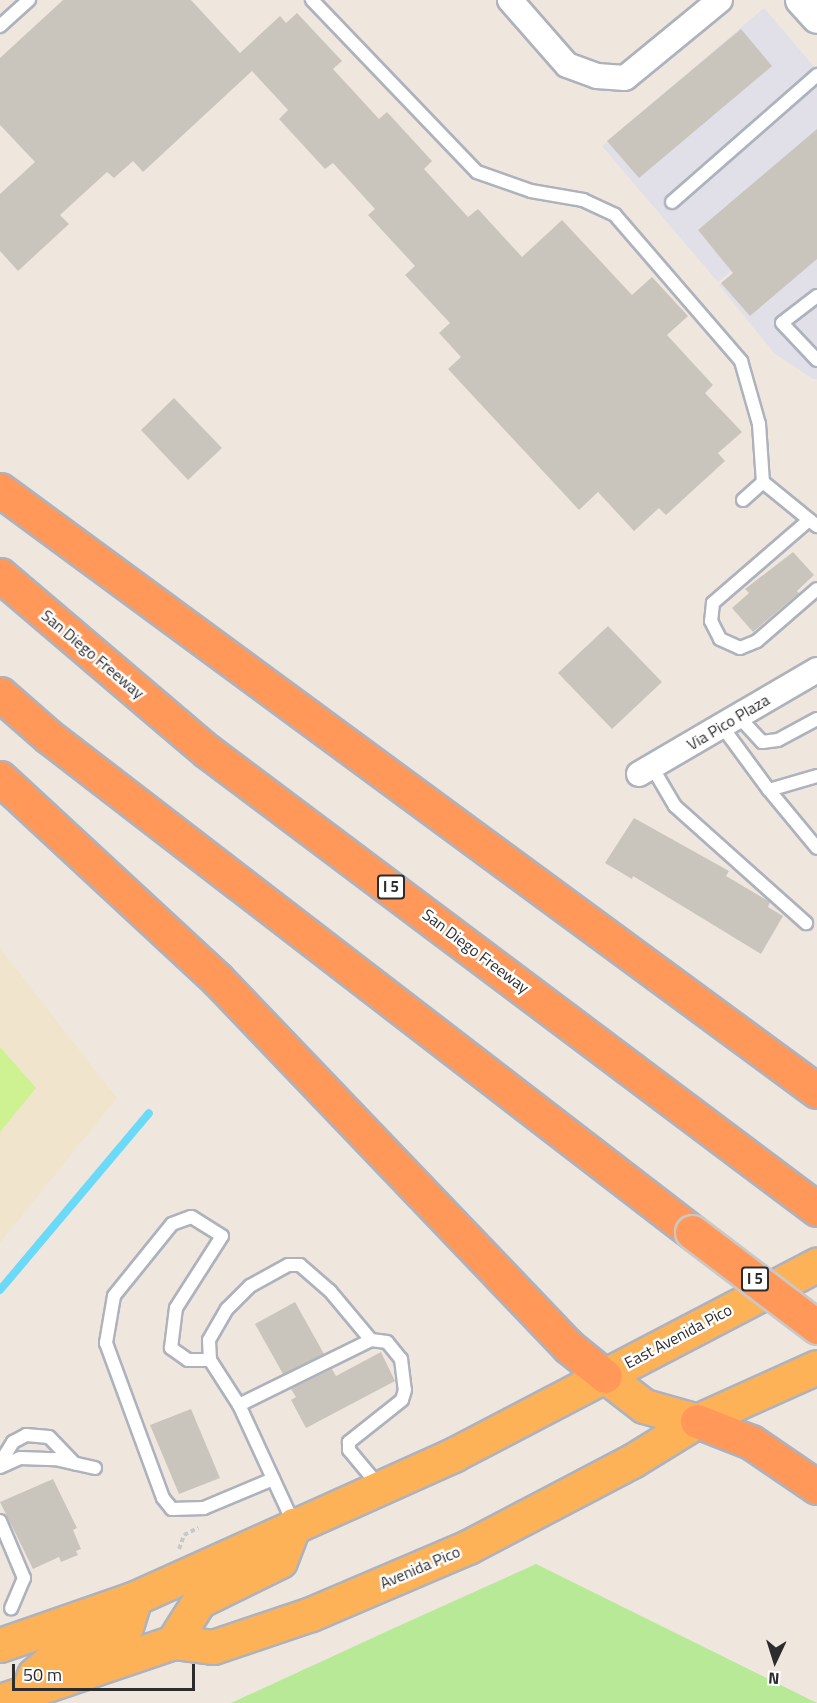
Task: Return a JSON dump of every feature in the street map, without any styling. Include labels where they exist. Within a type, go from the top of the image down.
[{"type":"highway","points":[[0,490],[817,1091]]},
{"type":"highway","name":"San Diego Freeway","points":[[0,575],[207,751],[817,1209]]},
{"type":"highway","name":"I 5","points":[[0,694],[48,736],[817,1327]]},
{"type":"highway","points":[[0,778],[217,979],[569,1347],[644,1406],[697,1421],[751,1442],[817,1487]]},
{"type":"highway","name":"East Avenida Pico","points":[[605,1376],[669,1339],[817,1265]]},
{"type":"highway","name":"Avenida Pico","points":[[14,1698],[173,1642],[213,1647],[311,1614],[468,1547],[632,1461],[697,1421],[817,1367]]},
{"type":"highway","points":[[0,1645],[135,1598],[453,1455],[605,1376]]},
{"type":"highway","points":[[173,1642],[199,1601],[280,1561],[294,1525]]},
{"type":"highway","points":[[14,1698],[34,1675],[60,1652],[110,1636],[126,1627],[135,1598]]},
{"type":"street","points":[[510,0],[567,65],[597,76],[625,78],[720,0]]},
{"type":"street","points":[[801,0],[817,18]]},
{"type":"street","name":"Via Pico Plaza","points":[[645,770],[817,670]]},
{"type":"lane","points":[[0,26],[29,0]]},
{"type":"lane","points":[[312,0],[477,172],[531,191],[583,200],[615,215],[741,361],[759,424],[763,483],[813,523],[713,603],[711,621],[720,639],[741,648],[757,641],[817,589]]},
{"type":"lane","points":[[672,202],[817,75]]},
{"type":"lane","points":[[817,296],[782,322],[817,360]]},
{"type":"lane","points":[[743,500],[763,483]]},
{"type":"lane","points":[[729,720],[762,741],[778,740],[817,719]]},
{"type":"lane","points":[[729,720],[769,790],[817,848]]},
{"type":"lane","points":[[645,770],[675,806],[806,922]]},
{"type":"lane","points":[[769,790],[817,776]]},
{"type":"lane","points":[[210,1360],[188,1360],[171,1348],[170,1336],[176,1308],[222,1236],[191,1217],[172,1224],[114,1296],[106,1343],[163,1498],[172,1509],[204,1508],[273,1479]]},
{"type":"lane","points":[[294,1525],[239,1405],[210,1360],[209,1340],[227,1309],[250,1286],[288,1265],[300,1265],[330,1291],[371,1340]]},
{"type":"lane","points":[[239,1405],[371,1340],[387,1342],[400,1359],[406,1379],[402,1400],[349,1442],[349,1450],[380,1487]]},
{"type":"lane","points":[[0,1465],[13,1442],[26,1435],[49,1437],[75,1464]]},
{"type":"lane","points":[[0,1465],[20,1458],[95,1468]]},
{"type":"lane","points":[[0,1521],[24,1578],[11,1608]]},
{"type":"path","points":[[177,1559],[184,1535],[204,1525],[208,1517],[204,1508]]},
{"type":"shaded area","points":[[764,8],[817,70],[817,198],[718,282],[602,146]]},
{"type":"shaded area","points":[[817,201],[817,379],[813,379],[774,353],[719,285]]},
{"type":"shaded area","points":[[0,948],[117,1098],[0,1243]]},
{"type":"green space","points":[[0,1047],[36,1088],[0,1132]]},
{"type":"green space","points":[[536,1564],[817,1703],[231,1703],[392,1629]]},
{"type":"building","points":[[63,0],[191,0],[240,53],[280,16],[286,23],[297,13],[342,61],[333,69],[379,119],[387,112],[432,161],[424,169],[468,217],[478,209],[522,257],[562,220],[632,295],[652,277],[688,316],[667,335],[713,385],[705,393],[742,432],[718,453],[725,461],[666,515],[659,508],[634,531],[598,492],[579,510],[448,369],[461,357],[439,333],[450,323],[405,275],[415,266],[368,215],[375,209],[333,163],[325,169],[279,119],[288,110],[252,71],[143,172],[133,161],[114,178],[107,172],[60,215],[69,224],[18,271],[0,251],[0,194],[35,162],[0,125],[0,58]]},
{"type":"building","points":[[741,29],[772,66],[639,178],[607,141]]},
{"type":"building","points":[[817,129],[817,259],[750,316],[721,283],[733,273],[698,230]]},
{"type":"building","points":[[174,398],[222,448],[188,480],[141,430]]},
{"type":"building","points":[[793,552],[814,575],[797,591],[799,593],[753,632],[732,608],[749,593],[745,589]]},
{"type":"building","points":[[608,626],[662,682],[612,729],[558,673]]},
{"type":"building","points":[[634,818],[729,871],[726,876],[770,902],[768,907],[783,916],[761,954],[633,876],[632,879],[605,863]]},
{"type":"building","points":[[295,1302],[324,1354],[283,1374],[255,1324]]},
{"type":"building","points":[[381,1352],[395,1381],[306,1428],[291,1400],[296,1397],[291,1389],[332,1369],[336,1376]]},
{"type":"building","points":[[191,1409],[220,1478],[179,1494],[150,1425]]},
{"type":"building","points":[[53,1479],[77,1528],[73,1530],[81,1549],[76,1551],[78,1555],[61,1562],[59,1557],[33,1569],[0,1502]]},
{"type":"waterway","points":[[0,1290],[149,1113]]}]
